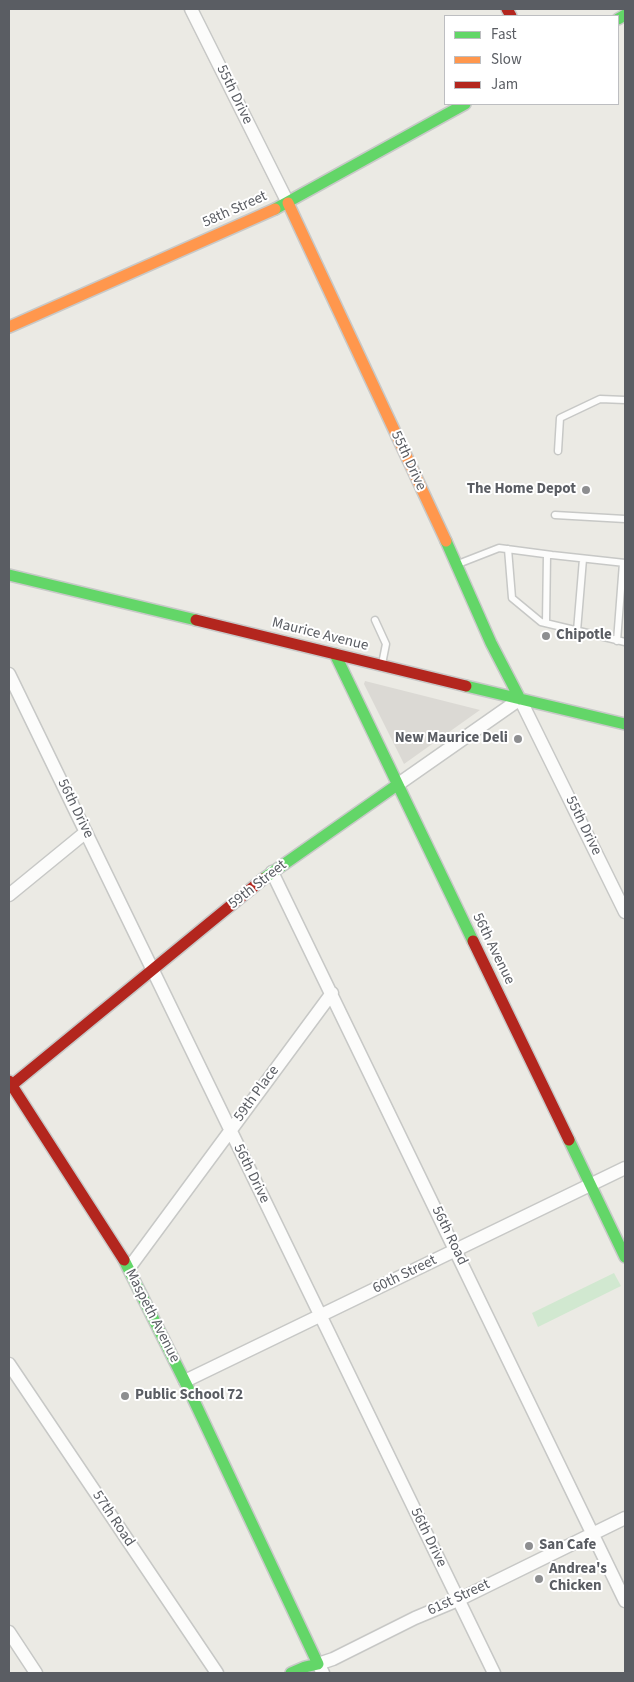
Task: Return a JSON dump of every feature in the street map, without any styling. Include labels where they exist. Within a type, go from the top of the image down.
[{"type":"street","name":"55th Drive","points":[[191,9],[288,204],[457,565],[490,642],[625,912]]},
{"type":"street","name":"58th Street","points":[[9,326],[288,204],[463,105]]},
{"type":"street","name":"Maurice Avenue","points":[[9,575],[625,724]]},
{"type":"street","name":"56th Avenue","points":[[335,654],[625,1256]]},
{"type":"street","name":"56th Drive","points":[[9,674],[494,1673]]},
{"type":"street","name":"59th Street","points":[[10,1085],[272,872],[520,699]]},
{"type":"street","points":[[9,895],[86,832]]},
{"type":"street","name":"56th Road","points":[[272,872],[625,1601]]},
{"type":"street","name":"59th Place","points":[[129,1268],[332,994]]},
{"type":"street","name":"Maspeth Avenue","points":[[10,1085],[129,1268],[321,1668]]},
{"type":"street","name":"60th Street","points":[[184,1381],[625,1168]]},
{"type":"street","name":"57th Road","points":[[9,1364],[217,1673]]},
{"type":"street","name":"61st Street","points":[[291,1673],[305,1667],[321,1668],[333,1658],[458,1600],[625,1518]]},
{"type":"street","points":[[9,1632],[36,1673]]},
{"type":"lane","points":[[558,451],[560,418],[600,398],[625,400]]},
{"type":"lane","points":[[555,515],[625,519]]},
{"type":"lane","points":[[457,565],[499,548],[624,563],[617,640]]},
{"type":"lane","points":[[508,549],[512,598],[542,622],[625,642]]},
{"type":"lane","points":[[546,623],[547,555]]},
{"type":"lane","points":[[577,631],[583,559]]},
{"type":"lane","points":[[375,620],[386,644],[382,665]]},
{"type":"shaded area","points":[[365,681],[480,710],[404,764],[364,684]]},
{"type":"green space","points":[[614,1273],[621,1286],[538,1327],[532,1313]]},
{"type":"traffic: fast","points":[[619,18],[625,15]]},
{"type":"traffic: fast","points":[[275,209],[463,105]]},
{"type":"traffic: fast","points":[[446,541],[491,643],[520,699]]},
{"type":"traffic: fast","points":[[9,575],[196,620]]},
{"type":"traffic: fast","points":[[335,654],[473,941]]},
{"type":"traffic: fast","points":[[466,686],[625,724]]},
{"type":"traffic: fast","points":[[263,879],[397,785]]},
{"type":"traffic: fast","points":[[569,1140],[625,1257]]},
{"type":"traffic: fast","points":[[124,1260],[189,1390],[318,1664],[291,1673]]},
{"type":"traffic: slow","points":[[288,203],[446,541]]},
{"type":"traffic: slow","points":[[9,327],[275,209]]},
{"type":"traffic: jam","points":[[507,9],[510,15]]},
{"type":"traffic: jam","points":[[196,620],[466,686]]},
{"type":"traffic: jam","points":[[12,1085],[263,879]]},
{"type":"traffic: jam","points":[[473,941],[569,1140]]},
{"type":"traffic: jam","points":[[9,1081],[124,1260]]},
{"type":"place","name":"The Home Depot","points":[[586,490]]},
{"type":"place","name":"Chipotle","points":[[546,636]]},
{"type":"place","name":"New Maurice Deli","points":[[518,739]]},
{"type":"place","name":"Public School 72","points":[[125,1396]]},
{"type":"place","name":"San Cafe","points":[[529,1546]]},
{"type":"place","name":"Andrea's Chicken","points":[[539,1579]]}]
